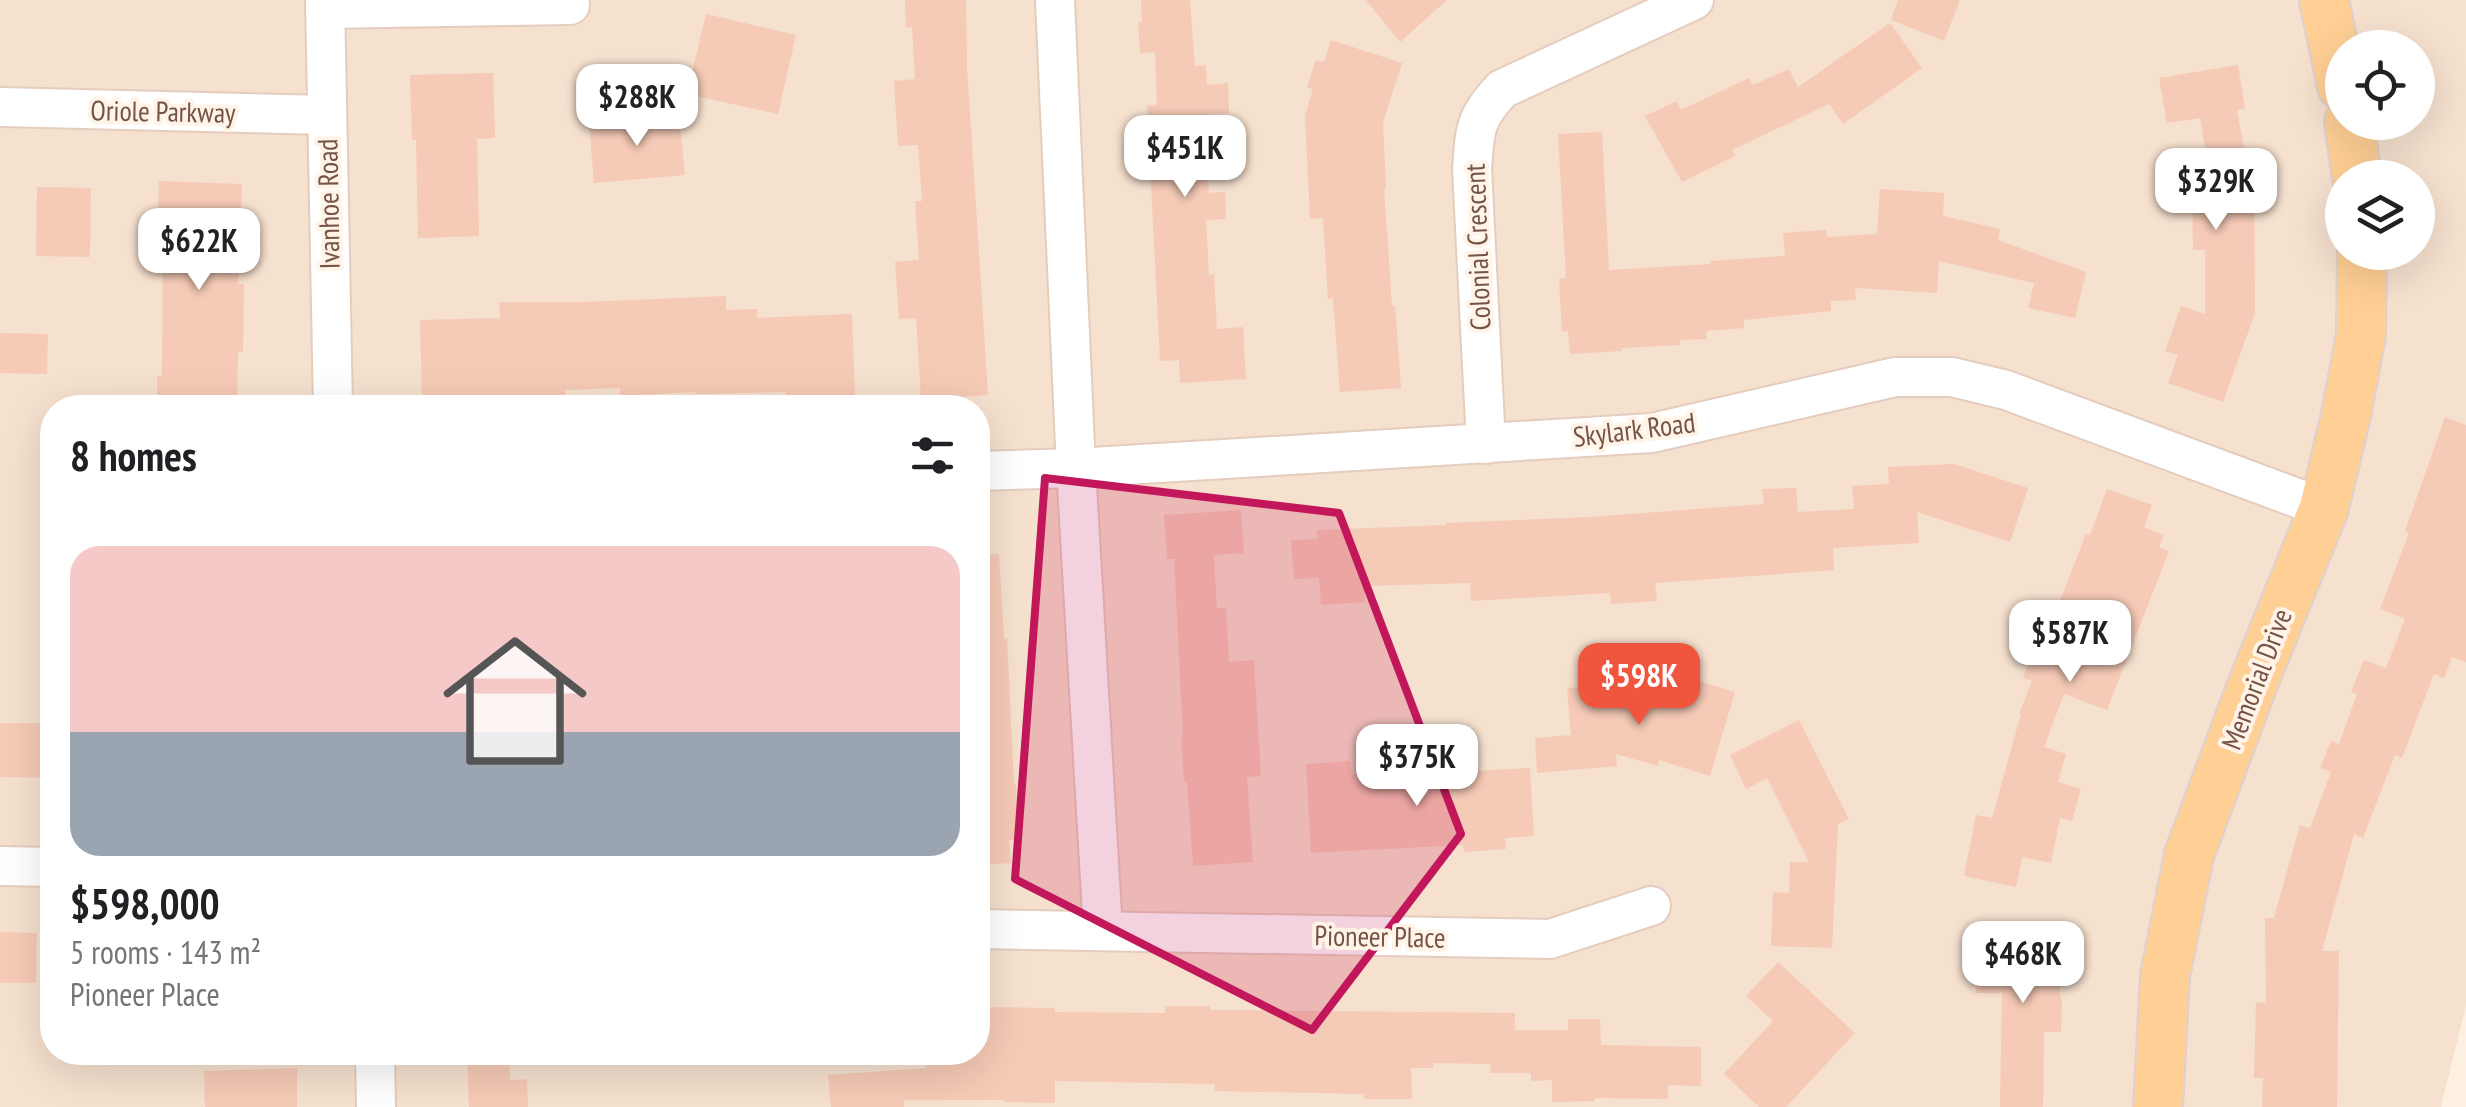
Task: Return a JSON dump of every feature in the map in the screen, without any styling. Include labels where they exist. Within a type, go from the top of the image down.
[{"type":"main road","points":[[2324,0],[2330,30]]},
{"type":"main road","name":"Memorial Drive","points":[[2158,1107],[2165,976],[2189,854],[2324,508],[2361,334],[2362,270]]},
{"type":"street","points":[[1055,0],[1076,468],[1103,931]]},
{"type":"street","name":"Colonial Crescent","points":[[1486,444],[1472,169],[1474,134],[1484,109],[1502,90],[1694,0]]},
{"type":"street","points":[[325,5],[570,5]]},
{"type":"street","name":"Ivanhoe Road","points":[[325,5],[333,395]]},
{"type":"street","name":"Oriole Parkway","points":[[0,107],[326,115]]},
{"type":"street","name":"Skylark Road","points":[[990,471],[1652,433],[1895,378],[1952,377],[2006,390],[2324,508]]},
{"type":"street","points":[[0,866],[40,868]]},
{"type":"street","name":"Pioneer Place","points":[[990,930],[1550,940],[1651,906]]},
{"type":"street","points":[[375,1065],[376,1107]]},
{"type":"highlighted area","points":[[1045,478],[1339,513],[1461,834],[1312,1030],[1015,879]]},
{"type":"shaded area","points":[[0,0],[2466,0],[2466,1006],[2441,1107],[0,1107]]},
{"type":"building","points":[[905,0],[966,0],[988,395],[921,395],[916,318],[899,319],[895,262],[919,260],[915,201],[922,201],[918,145],[898,146],[894,81],[915,79],[912,27],[906,28]]},
{"type":"building","points":[[1141,0],[1190,0],[1195,66],[1206,65],[1207,85],[1228,83],[1229,113],[1208,114],[1209,133],[1205,133],[1209,193],[1225,192],[1226,219],[1206,220],[1209,275],[1214,274],[1217,329],[1243,327],[1246,379],[1180,383],[1179,360],[1160,361],[1147,105],[1157,105],[1155,52],[1140,53]]},
{"type":"building","points":[[1366,0],[1447,0],[1400,42]]},
{"type":"building","points":[[1898,0],[1960,0],[1944,41],[1891,20]]},
{"type":"building","points":[[706,14],[796,35],[778,114],[687,94]]},
{"type":"building","points":[[1890,23],[1922,68],[1843,124],[1829,104],[1732,150],[1735,156],[1682,182],[1645,116],[1677,101],[1681,110],[1749,78],[1753,85],[1789,69],[1798,87]]},
{"type":"building","points":[[1331,40],[1402,63],[1383,122],[1384,189],[1401,388],[1340,392],[1323,218],[1310,219],[1305,116],[1313,89],[1307,87],[1316,60],[1324,62]]},
{"type":"building","points":[[2238,65],[2245,109],[2237,110],[2250,182],[2254,182],[2255,313],[2223,402],[2168,383],[2178,355],[2165,351],[2181,306],[2205,314],[2205,250],[2193,250],[2192,183],[2211,183],[2200,118],[2167,123],[2159,78]]},
{"type":"building","points":[[493,73],[495,138],[477,139],[479,236],[418,238],[410,75]]},
{"type":"building","points":[[679,115],[685,175],[594,183],[589,123]]},
{"type":"building","points":[[1602,132],[1609,270],[1785,256],[1783,233],[1826,230],[1827,237],[1877,234],[1880,189],[1944,193],[1943,216],[2000,229],[1998,240],[2086,272],[2075,318],[2028,308],[2034,283],[1939,261],[1937,293],[1855,288],[1856,300],[1831,301],[1831,311],[1744,320],[1744,328],[1706,331],[1707,339],[1680,340],[1680,345],[1570,354],[1568,331],[1562,332],[1559,279],[1566,278],[1558,134]]},
{"type":"building","points":[[159,181],[242,184],[238,284],[244,284],[243,352],[238,352],[237,395],[157,395],[157,376],[162,376],[163,246],[140,245],[141,217],[158,217]]},
{"type":"building","points":[[37,187],[91,188],[90,257],[36,256]]},
{"type":"building","points":[[726,296],[726,310],[757,309],[757,318],[852,314],[855,395],[620,395],[620,388],[565,390],[565,395],[422,395],[420,320],[500,318],[499,302]]},
{"type":"building","points":[[0,333],[48,334],[47,374],[0,373]]},
{"type":"building","points":[[2445,417],[2466,425],[2466,662],[2452,657],[2444,678],[2434,674],[2402,758],[2395,755],[2363,838],[2354,834],[2322,951],[2339,951],[2337,1107],[2262,1107],[2263,1078],[2254,1078],[2256,1002],[2266,1003],[2265,918],[2274,918],[2300,825],[2310,828],[2331,772],[2320,768],[2331,741],[2339,744],[2357,694],[2351,692],[2364,660],[2386,668],[2405,619],[2380,609],[2409,533],[2405,531]]},
{"type":"building","points":[[1954,464],[2028,488],[2010,542],[1917,512],[1919,543],[1833,548],[1834,570],[1655,583],[1657,601],[1611,604],[1610,593],[1471,601],[1470,583],[1364,586],[1365,602],[1321,605],[1319,578],[1294,579],[1291,540],[1317,539],[1317,530],[1764,504],[1762,489],[1796,488],[1798,512],[1854,509],[1852,486],[1889,484],[1888,467]]},
{"type":"building","points":[[2107,489],[2152,505],[2144,527],[2164,535],[2159,547],[2169,551],[2107,710],[2064,694],[2044,747],[2066,754],[2058,782],[2081,789],[2072,821],[2060,818],[2051,863],[2022,857],[2016,887],[1964,876],[1976,815],[1992,818],[2019,714],[2032,681],[2023,678],[2038,640],[2044,642]]},
{"type":"building","points":[[1241,510],[1244,553],[1214,555],[1217,608],[1226,608],[1229,662],[1254,660],[1261,776],[1247,777],[1253,862],[1193,866],[1181,738],[1174,559],[1167,559],[1164,515]]},
{"type":"building","points":[[990,554],[999,554],[1019,840],[1009,840],[1011,863],[990,864]]},
{"type":"building","points":[[1699,681],[1735,692],[1710,776],[1659,760],[1658,766],[1616,754],[1617,766],[1537,773],[1535,738],[1571,735],[1567,688],[1644,682],[1693,698]]},
{"type":"building","points":[[1799,720],[1849,819],[1838,824],[1832,948],[1771,946],[1773,892],[1789,893],[1790,862],[1809,862],[1767,778],[1746,789],[1730,755]]},
{"type":"building","points":[[0,723],[40,723],[40,778],[0,777]]},
{"type":"building","points":[[1350,761],[1351,774],[1530,768],[1534,836],[1505,838],[1506,849],[1464,852],[1463,845],[1311,853],[1306,764]]},
{"type":"building","points":[[0,932],[37,933],[36,983],[0,983]]},
{"type":"building","points":[[1978,932],[2062,934],[2061,1032],[2044,1032],[2043,1107],[2000,1107],[2002,993],[1976,993]]},
{"type":"building","points":[[1778,962],[1855,1033],[1786,1107],[1759,1107],[1724,1074],[1773,1021],[1746,996]]},
{"type":"building","points":[[1165,1006],[1210,1006],[1210,1010],[1515,1013],[1515,1030],[1568,1030],[1568,1019],[1600,1019],[1601,1045],[1701,1047],[1701,1086],[1668,1085],[1668,1099],[1552,1102],[1552,1080],[1531,1081],[1531,1073],[1490,1073],[1491,1064],[1433,1063],[1433,1068],[1411,1068],[1412,1099],[1364,1099],[1364,1094],[1215,1091],[1215,1084],[1055,1081],[1055,1103],[904,1100],[904,1107],[831,1107],[828,1075],[926,1065],[990,1065],[990,1007],[1165,1013]]},
{"type":"building","points":[[467,1065],[509,1065],[510,1080],[527,1079],[528,1107],[469,1107]]},
{"type":"building","points":[[297,1068],[297,1107],[205,1107],[204,1071]]}]
